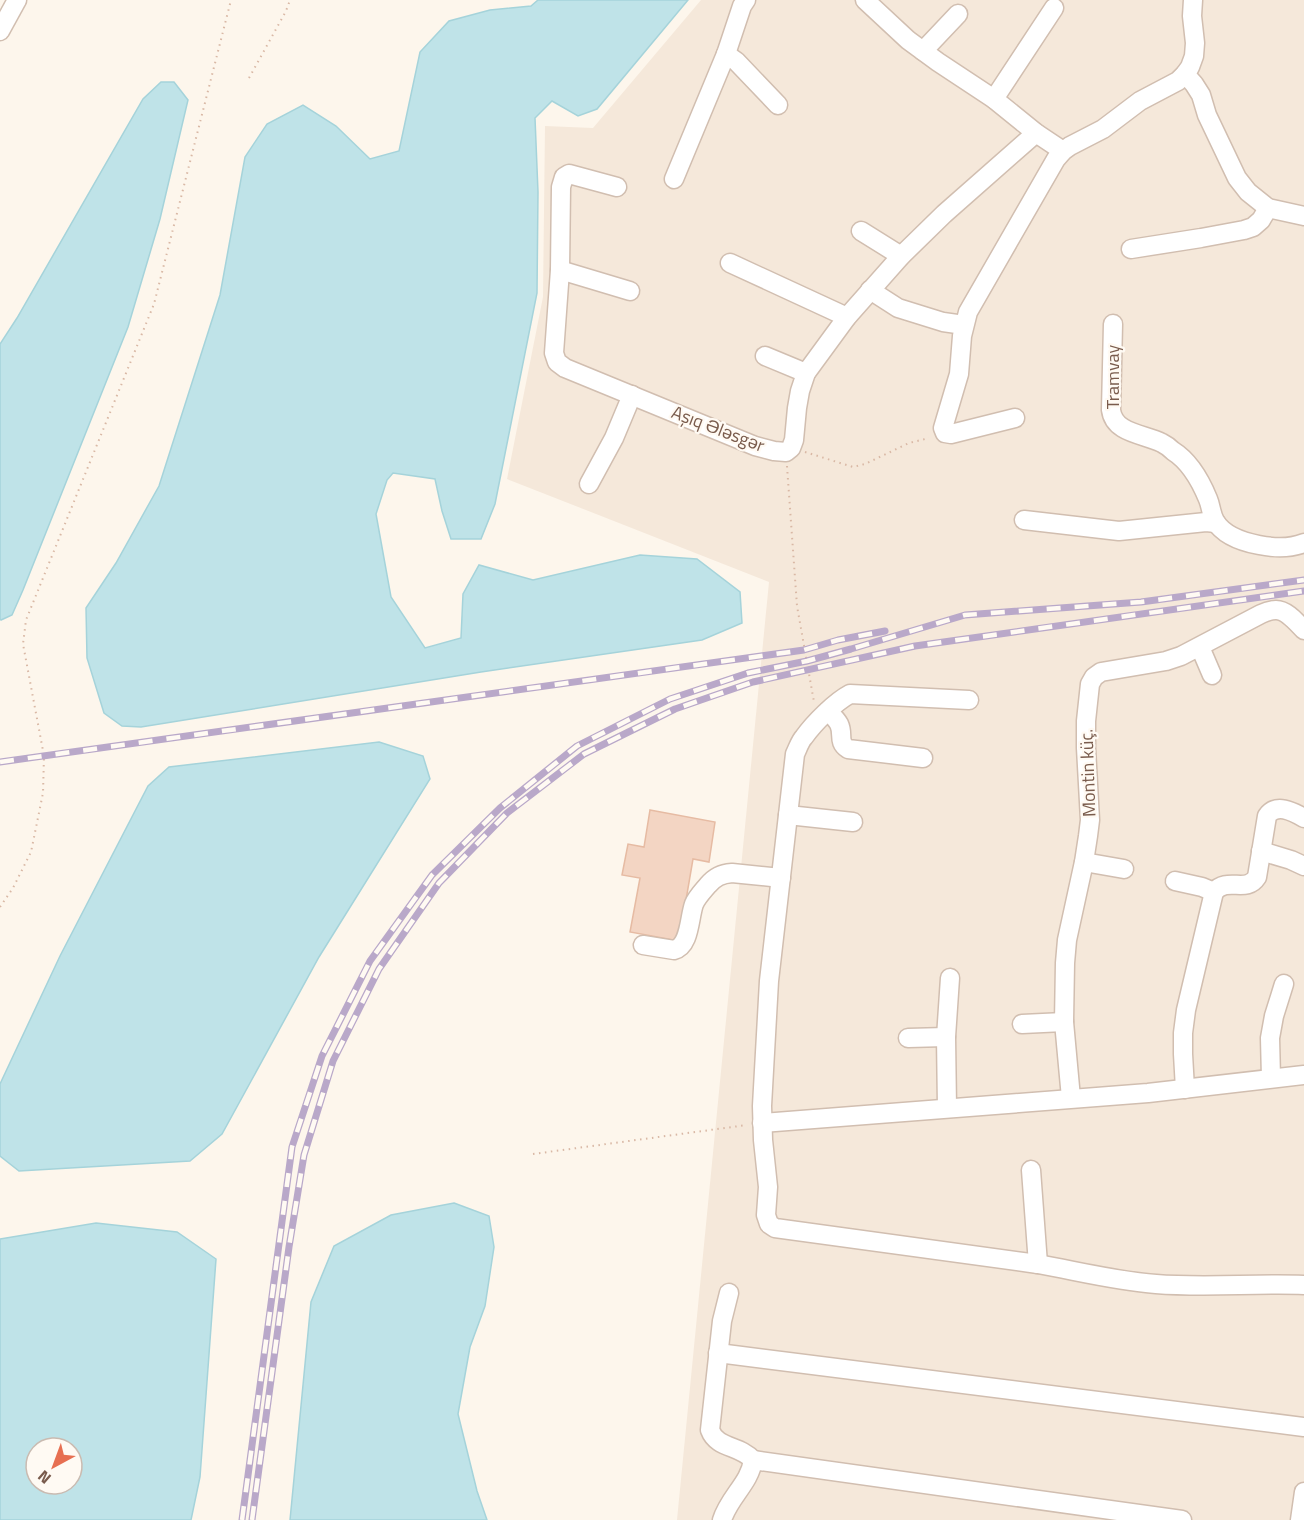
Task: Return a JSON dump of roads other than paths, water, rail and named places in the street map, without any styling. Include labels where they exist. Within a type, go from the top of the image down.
[{"type":"street","points":[[0,31],[17,0]]},
{"type":"street","points":[[674,179],[746,0]]},
{"type":"street","points":[[864,0],[908,40],[994,99],[1036,133],[1063,151]]},
{"type":"street","points":[[1015,418],[951,434],[945,433],[942,428],[959,374],[964,325],[968,312],[1056,159],[1063,151],[1103,129],[1140,101],[1178,81],[1185,74],[1194,56],[1193,0]]},
{"type":"street","points":[[994,99],[1054,8]]},
{"type":"street","points":[[923,51],[958,14]]},
{"type":"street","points":[[726,54],[736,61],[778,105]]},
{"type":"street","points":[[1185,74],[1201,95],[1207,115],[1237,178],[1248,192],[1268,208],[1304,216]]},
{"type":"street","name":"Aşıq Ələsgər","points":[[617,187],[569,174],[564,177],[561,187],[560,270],[554,353],[557,362],[565,368],[755,446],[788,450],[794,441],[800,391],[806,373],[847,317],[901,256],[944,214],[1036,133]]},
{"type":"street","points":[[1131,249],[1244,230],[1254,227],[1268,208]]},
{"type":"street","points":[[861,231],[901,256]]},
{"type":"street","points":[[730,263],[847,317]]},
{"type":"street","points":[[560,270],[630,291]]},
{"type":"street","points":[[870,290],[898,308],[943,322],[964,325]]},
{"type":"street","name":"Tramvay","points":[[1113,324],[1111,416],[1132,433],[1162,442],[1179,454],[1209,501],[1216,523]]},
{"type":"street","points":[[765,356],[806,373]]},
{"type":"street","points":[[590,484],[614,438],[632,395]]},
{"type":"street","points":[[1024,520],[1119,531],[1216,523],[1233,537],[1245,542],[1273,548],[1286,548],[1304,543]]},
{"type":"street","name":"Montin küç.","points":[[1071,1098],[1064,1022],[1065,963],[1067,940],[1084,862],[1090,820],[1086,721],[1090,684],[1101,672],[1166,661],[1181,656],[1261,614],[1276,610],[1282,611],[1304,630]]},
{"type":"street","points":[[1200,647],[1212,675]]},
{"type":"street","points":[[969,700],[850,694],[824,715],[802,738],[795,754],[769,981],[762,1123],[768,1187],[766,1215],[768,1224],[775,1228],[1038,1264],[1078,1273],[1157,1284],[1304,1285]]},
{"type":"street","points":[[824,715],[840,725],[842,743],[848,749],[923,758]]},
{"type":"street","points":[[1185,1089],[1183,1044],[1186,1010],[1214,892],[1221,885],[1254,883],[1257,877],[1267,816],[1270,811],[1277,808],[1304,818]]},
{"type":"street","points":[[788,815],[853,822]]},
{"type":"street","points":[[1261,851],[1304,866]]},
{"type":"street","points":[[1084,862],[1124,869]]},
{"type":"street","points":[[643,945],[679,949],[684,944],[694,905],[714,878],[732,873],[781,879]]},
{"type":"street","points":[[1175,881],[1214,892]]},
{"type":"street","points":[[947,1108],[946,1037],[950,978]]},
{"type":"street","points":[[1271,1078],[1270,1038],[1284,984]]},
{"type":"street","points":[[1022,1024],[1064,1022]]},
{"type":"street","points":[[908,1038],[946,1037]]},
{"type":"street","points":[[762,1123],[1185,1089],[1304,1075]]},
{"type":"street","points":[[1031,1170],[1038,1264]]},
{"type":"street","points":[[729,1293],[722,1321],[710,1430],[713,1438],[748,1454],[753,1460],[1182,1520]]},
{"type":"street","points":[[718,1353],[1304,1427]]},
{"type":"street","points":[[722,1520],[724,1512],[751,1471],[753,1460]]},
{"type":"street","points":[[1300,1520],[1304,1492]]},
{"type":"water","points":[[538,0],[688,0],[597,109],[578,116],[552,101],[535,118],[538,192],[537,293],[495,504],[481,539],[451,539],[435,479],[393,473],[387,480],[376,514],[391,597],[425,648],[461,638],[463,594],[479,565],[533,580],[640,555],[697,559],[740,592],[742,623],[702,640],[481,672],[141,727],[122,726],[104,713],[87,658],[86,608],[116,563],[159,486],[220,295],[245,157],[267,124],[303,105],[336,126],[370,159],[399,151],[420,52],[449,21],[490,10],[531,6]]},
{"type":"water","points":[[161,82],[174,82],[188,100],[160,219],[128,327],[23,590],[12,615],[1,620],[0,344],[143,99]]},
{"type":"water","points":[[379,742],[423,756],[430,779],[319,957],[222,1134],[190,1161],[19,1171],[0,1156],[0,1084],[60,956],[148,786],[169,767]]},
{"type":"water","points":[[454,1203],[489,1216],[494,1247],[485,1306],[470,1347],[458,1414],[477,1491],[487,1520],[290,1520],[311,1302],[334,1246],[391,1215]]},
{"type":"water","points":[[96,1223],[177,1232],[216,1259],[200,1477],[191,1520],[0,1520],[0,1239]]},
{"type":"railway","points":[[242,1520],[292,1147],[322,1056],[370,961],[432,875],[500,808],[577,746],[670,699],[748,673],[807,661],[965,615],[1141,602],[1304,580]]},
{"type":"railway","points":[[252,1520],[289,1247],[304,1155],[333,1061],[379,969],[439,883],[507,813],[584,754],[675,709],[753,682],[915,646],[1304,591]]},
{"type":"railway","points":[[0,762],[804,650],[838,640],[885,631]]}]
